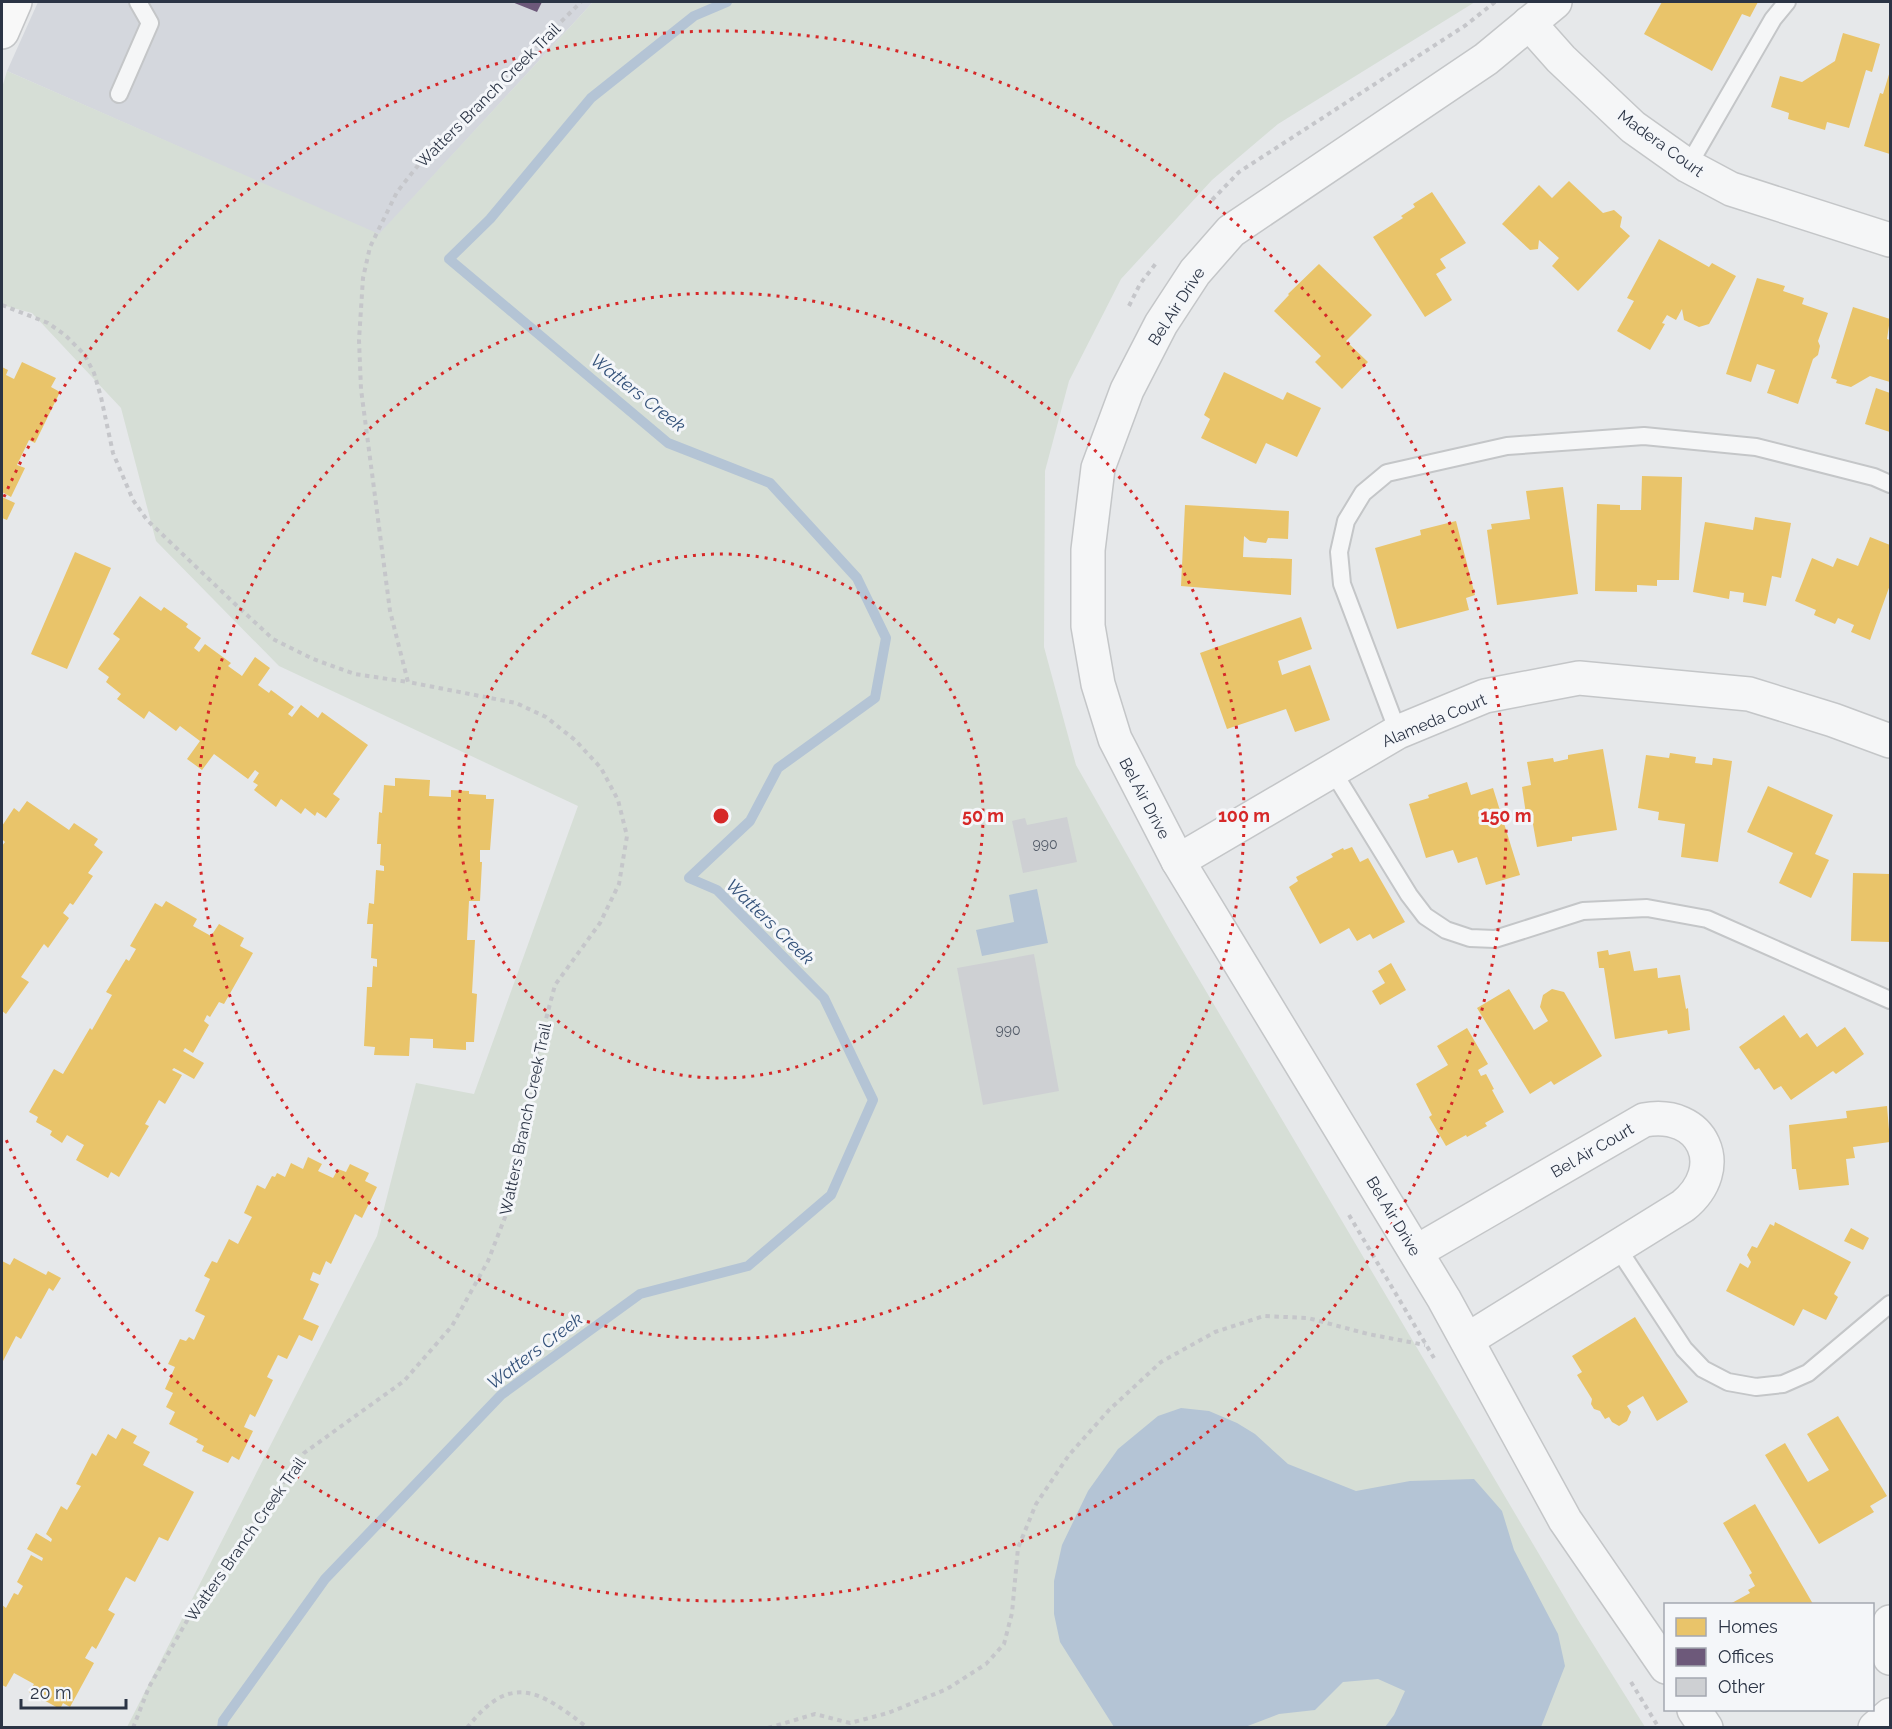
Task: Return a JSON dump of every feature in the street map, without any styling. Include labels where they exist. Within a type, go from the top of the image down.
[{"type":"main road","points":[[2,32],[15,2]]},
{"type":"street","name":"Bel Air Drive","points":[[1556,2],[1486,58],[1231,231],[1195,272],[1161,324],[1127,390],[1098,468],[1088,550],[1088,626],[1098,684],[1115,739],[1178,861],[1416,1252],[1467,1340],[1565,1520],[1664,1666]]},
{"type":"street","name":"Madera Court","points":[[1529,23],[1561,59],[1633,127],[1688,166],[1731,189],[1890,240]]},
{"type":"street","name":"Alameda Court","points":[[1178,861],[1398,732],[1485,696],[1579,678],[1749,694],[1833,720],[1890,741]]},
{"type":"street","name":"Bel Air Court","points":[[1416,1252],[1644,1120],[1660,1117],[1675,1120],[1689,1127],[1699,1139],[1706,1153],[1708,1168],[1704,1183],[1696,1196],[1467,1340]]},
{"type":"street","points":[[1890,1622],[1888,1644],[1890,1658]]},
{"type":"street","points":[[1695,1711],[1706,1728]]},
{"type":"street","points":[[1875,1728],[1890,1715]]},
{"type":"lane","points":[[119,94],[150,23],[138,2]]},
{"type":"lane","points":[[1688,166],[1773,19],[1787,2]]},
{"type":"lane","points":[[1398,732],[1342,584],[1339,552],[1346,521],[1363,494],[1387,473],[1507,446],[1644,436],[1755,447],[1874,477],[1890,484]]},
{"type":"lane","points":[[1332,770],[1409,895],[1425,916],[1446,930],[1470,938],[1495,939],[1583,911],[1647,908],[1707,919],[1890,1000]]},
{"type":"lane","points":[[1617,1247],[1684,1349],[1703,1369],[1728,1382],[1756,1388],[1783,1384],[1808,1373],[1890,1304]]},
{"type":"path","name":"Watters Branch Creek Trail","points":[[408,682],[390,611],[361,389],[359,340],[363,278],[370,247],[397,192],[427,154],[581,2]]},
{"type":"path","name":"Watters Branch Creek Trail","points":[[2,304],[48,323],[84,354],[99,389],[113,453],[133,500],[147,520],[273,639],[313,659],[355,674],[516,703],[546,717],[575,740],[601,768],[618,800],[627,836],[619,884],[600,923],[555,985],[537,1053],[525,1131],[509,1208],[488,1261],[452,1326],[405,1381],[304,1453],[188,1619],[149,1687],[133,1728]]},
{"type":"path","points":[[768,1728],[815,1714],[850,1723],[888,1713],[946,1689],[986,1664],[1004,1644],[1012,1613],[1018,1548],[1036,1504],[1069,1455],[1109,1410],[1161,1362],[1215,1332],[1264,1316],[1308,1318],[1368,1334],[1426,1345]]},
{"type":"path","points":[[467,1728],[481,1709],[501,1696],[526,1691],[555,1702],[588,1728]]},
{"type":"path","points":[[845,1721],[845,1728]]},
{"type":"shaded area","points":[[38,2],[593,2],[379,235],[7,71]]},
{"type":"shaded area","points":[[593,2],[1475,2],[1278,124],[1212,180],[1121,279],[1069,381],[1045,471],[1044,647],[1076,765],[1171,932],[1578,1620],[1645,1727],[127,1727],[377,1236],[416,1083],[474,1094],[578,806],[279,666],[156,541],[121,408],[32,313],[2,305],[2,88],[7,71],[379,234]]},
{"type":"water","points":[[1037,889],[1048,943],[982,956],[976,930],[1014,922],[1009,895]]},
{"type":"water","points":[[1181,1408],[1209,1411],[1237,1423],[1255,1434],[1288,1464],[1356,1491],[1410,1481],[1474,1479],[1502,1511],[1514,1550],[1558,1634],[1565,1666],[1541,1727],[1385,1727],[1394,1715],[1405,1691],[1378,1679],[1343,1682],[1315,1710],[1279,1714],[1245,1727],[1114,1727],[1060,1642],[1054,1614],[1054,1581],[1062,1545],[1088,1491],[1118,1449],[1158,1416]]},
{"type":"building: Homes","points":[[1662,2],[1758,2],[1750,17],[1742,14],[1712,71],[1644,34]]},
{"type":"building: Homes","points":[[1843,33],[1880,44],[1872,72],[1866,70],[1849,128],[1827,122],[1825,130],[1788,119],[1789,113],[1771,107],[1780,76],[1802,82],[1835,61]]},
{"type":"building: Homes","points":[[1890,71],[1890,154],[1864,146],[1880,93],[1883,94]]},
{"type":"building: Homes","points":[[1569,181],[1603,213],[1614,210],[1622,217],[1620,227],[1630,236],[1578,291],[1552,266],[1559,258],[1539,240],[1538,249],[1530,250],[1502,224],[1539,185],[1552,198]]},
{"type":"building: Homes","points":[[1432,192],[1466,243],[1440,259],[1446,268],[1436,274],[1452,300],[1425,317],[1373,237],[1403,218],[1401,216],[1415,207],[1413,204]]},
{"type":"building: Homes","points":[[1659,239],[1709,267],[1712,263],[1736,276],[1709,324],[1699,327],[1684,320],[1682,309],[1676,320],[1667,315],[1662,323],[1665,324],[1650,350],[1617,331],[1634,301],[1627,298]]},
{"type":"building: Homes","points":[[1319,264],[1372,315],[1346,341],[1368,362],[1342,389],[1315,362],[1321,356],[1274,311]]},
{"type":"building: Homes","points":[[1757,278],[1785,286],[1783,291],[1804,298],[1802,304],[1828,313],[1818,341],[1820,346],[1818,355],[1813,359],[1798,404],[1767,393],[1775,370],[1757,364],[1751,382],[1726,374]]},
{"type":"building: Homes","points":[[1853,307],[1890,319],[1887,339],[1890,340],[1890,382],[1870,376],[1851,387],[1836,383],[1837,380],[1831,378]]},
{"type":"building: Homes","points":[[22,362],[56,378],[51,387],[60,392],[35,443],[29,440],[17,465],[25,468],[11,497],[2,492],[2,367],[8,370],[6,375],[14,379]]},
{"type":"building: Homes","points":[[1224,372],[1283,400],[1287,392],[1321,408],[1297,457],[1266,443],[1256,464],[1201,438],[1210,419],[1204,415]]},
{"type":"building: Homes","points":[[1876,388],[1890,393],[1890,432],[1865,424]]},
{"type":"building: Homes","points":[[1642,476],[1682,477],[1679,580],[1657,580],[1657,586],[1637,585],[1637,592],[1595,591],[1597,504],[1620,505],[1620,510],[1641,510]]},
{"type":"building: Homes","points":[[1563,487],[1578,594],[1497,605],[1487,530],[1492,529],[1491,524],[1530,519],[1526,491]]},
{"type":"building: Homes","points":[[2,497],[15,503],[7,520],[2,518]]},
{"type":"building: Homes","points":[[1185,505],[1289,511],[1288,539],[1268,538],[1266,543],[1250,541],[1244,536],[1243,557],[1292,559],[1291,595],[1181,586]]},
{"type":"building: Homes","points":[[1755,517],[1791,523],[1781,578],[1772,576],[1766,606],[1743,602],[1744,593],[1730,591],[1729,599],[1693,592],[1705,522],[1753,530]]},
{"type":"building: Homes","points":[[1456,521],[1475,595],[1466,598],[1469,610],[1397,629],[1375,548],[1421,535],[1420,530]]},
{"type":"building: Homes","points":[[1870,537],[1890,545],[1890,585],[1870,640],[1851,632],[1854,625],[1838,618],[1835,624],[1814,615],[1816,610],[1795,601],[1812,558],[1833,567],[1837,558],[1858,566]]},
{"type":"building: Homes","points":[[75,552],[111,568],[67,669],[31,654]]},
{"type":"building: Homes","points":[[140,596],[161,611],[164,607],[188,624],[186,627],[201,638],[194,648],[199,652],[205,644],[231,663],[228,666],[242,676],[255,657],[270,668],[258,685],[269,693],[271,690],[294,707],[288,714],[292,717],[301,705],[318,718],[322,712],[368,745],[333,794],[340,799],[326,818],[317,812],[315,816],[305,808],[301,814],[281,799],[276,807],[254,790],[258,785],[253,782],[259,773],[255,770],[248,779],[214,754],[202,770],[187,759],[200,741],[180,726],[176,731],[149,711],[144,719],[117,699],[121,694],[106,682],[109,677],[98,669],[120,639],[113,634]]},
{"type":"building: Homes","points":[[1301,617],[1312,649],[1278,661],[1282,675],[1310,665],[1330,720],[1295,732],[1286,709],[1227,729],[1200,653]]},
{"type":"building: Homes","points":[[1603,749],[1617,830],[1572,837],[1572,841],[1537,847],[1531,813],[1526,814],[1522,787],[1531,785],[1527,762],[1553,758],[1554,762],[1568,759],[1568,755]]},
{"type":"building: Homes","points":[[1670,753],[1696,757],[1695,763],[1712,765],[1713,758],[1732,761],[1718,862],[1681,857],[1685,824],[1658,820],[1659,812],[1638,808],[1646,755],[1669,758]]},
{"type":"building: Homes","points":[[395,778],[430,780],[429,796],[451,797],[451,790],[469,791],[469,794],[486,795],[486,799],[494,799],[490,850],[480,850],[480,862],[482,862],[480,901],[469,901],[467,940],[475,940],[472,993],[477,994],[474,1042],[466,1042],[466,1050],[433,1048],[433,1039],[410,1038],[409,1056],[374,1055],[375,1047],[364,1046],[367,987],[372,987],[373,966],[377,967],[377,959],[371,958],[373,924],[367,924],[369,903],[374,904],[376,870],[384,871],[384,866],[380,865],[381,844],[377,844],[379,812],[382,813],[384,785],[395,786]]},
{"type":"building: Homes","points":[[1467,782],[1471,795],[1493,788],[1520,875],[1486,885],[1477,857],[1458,863],[1453,850],[1426,858],[1409,804]]},
{"type":"building: Homes","points":[[1768,786],[1833,815],[1815,854],[1829,860],[1811,898],[1779,883],[1793,853],[1747,832]]},
{"type":"building: Homes","points":[[27,801],[69,830],[74,823],[98,839],[94,845],[103,852],[88,873],[93,876],[73,905],[70,903],[63,913],[69,918],[48,948],[44,944],[21,977],[29,982],[6,1014],[2,1011],[2,846],[5,842],[2,839],[2,826],[14,808],[19,812]]},
{"type":"building: Homes","points":[[1352,847],[1360,862],[1368,858],[1405,922],[1373,939],[1370,934],[1357,941],[1349,928],[1320,944],[1289,887],[1298,881],[1296,877],[1333,857],[1331,854],[1343,848],[1344,850]]},
{"type":"building: Homes","points":[[1853,873],[1890,874],[1890,942],[1851,941]]},
{"type":"building: Homes","points":[[166,901],[197,919],[193,926],[211,936],[219,924],[244,938],[240,946],[253,953],[224,1004],[219,1002],[210,1017],[207,1015],[204,1021],[209,1025],[193,1053],[185,1048],[183,1051],[204,1063],[194,1079],[174,1068],[172,1070],[182,1075],[165,1104],[159,1100],[145,1124],[149,1126],[119,1177],[111,1172],[108,1178],[76,1160],[84,1145],[67,1135],[62,1143],[50,1135],[52,1131],[36,1122],[38,1117],[29,1112],[54,1069],[63,1074],[90,1028],[92,1030],[112,995],[106,992],[126,959],[129,961],[136,949],[130,946],[155,903],[162,907]]},
{"type":"building: Homes","points":[[1608,950],[1609,955],[1630,951],[1634,971],[1657,968],[1658,978],[1680,975],[1686,1009],[1688,1008],[1690,1030],[1668,1034],[1667,1030],[1615,1039],[1604,968],[1599,968],[1597,952]]},
{"type":"building: Homes","points":[[1391,963],[1406,990],[1380,1005],[1372,991],[1385,983],[1378,971]]},
{"type":"building: Homes","points":[[1509,989],[1534,1030],[1548,1021],[1540,1007],[1543,995],[1552,989],[1564,992],[1602,1056],[1554,1085],[1551,1081],[1530,1094],[1477,1008]]},
{"type":"building: Homes","points":[[1784,1015],[1800,1038],[1807,1033],[1817,1047],[1845,1027],[1864,1054],[1836,1074],[1833,1071],[1791,1100],[1781,1086],[1774,1090],[1759,1068],[1755,1070],[1739,1047]]},
{"type":"building: Homes","points":[[1467,1028],[1488,1064],[1478,1070],[1481,1076],[1486,1074],[1504,1112],[1485,1123],[1487,1126],[1446,1146],[1429,1117],[1432,1115],[1416,1084],[1448,1065],[1437,1046]]},
{"type":"building: Homes","points":[[1887,1106],[1890,1142],[1853,1147],[1855,1158],[1846,1159],[1849,1185],[1799,1190],[1796,1169],[1792,1169],[1789,1125],[1847,1118],[1846,1111]]},
{"type":"building: Homes","points":[[308,1157],[322,1164],[318,1171],[333,1178],[338,1169],[346,1172],[350,1164],[369,1173],[365,1181],[377,1187],[362,1218],[355,1214],[331,1264],[326,1261],[320,1275],[313,1272],[310,1280],[319,1284],[303,1319],[319,1326],[312,1341],[299,1335],[287,1359],[278,1355],[267,1377],[273,1380],[255,1417],[250,1414],[244,1427],[253,1431],[239,1460],[232,1456],[228,1463],[202,1451],[204,1446],[196,1442],[198,1439],[169,1424],[175,1412],[166,1407],[173,1393],[165,1389],[175,1367],[168,1364],[180,1339],[186,1341],[189,1337],[194,1340],[205,1316],[195,1311],[210,1279],[204,1276],[212,1261],[217,1263],[229,1239],[238,1244],[252,1217],[244,1213],[257,1185],[265,1189],[272,1176],[275,1177],[277,1173],[285,1177],[291,1163],[303,1169]]},
{"type":"building: Homes","points":[[1775,1222],[1851,1262],[1834,1294],[1838,1297],[1826,1320],[1803,1309],[1794,1326],[1726,1291],[1740,1263],[1748,1268],[1751,1262],[1747,1255],[1752,1246],[1757,1248],[1770,1224],[1774,1226]]},
{"type":"building: Homes","points":[[1851,1228],[1869,1238],[1863,1250],[1844,1241]]},
{"type":"building: Homes","points":[[14,1258],[46,1275],[48,1271],[61,1278],[53,1291],[49,1288],[21,1339],[16,1336],[2,1363],[2,1261],[10,1265]]},
{"type":"building: Homes","points":[[1635,1317],[1688,1402],[1657,1421],[1643,1396],[1627,1406],[1631,1412],[1627,1421],[1619,1426],[1609,1417],[1605,1419],[1600,1411],[1594,1409],[1591,1404],[1592,1399],[1577,1375],[1582,1372],[1572,1356]]},
{"type":"building: Homes","points":[[1838,1416],[1887,1496],[1870,1506],[1874,1512],[1819,1544],[1765,1455],[1785,1443],[1808,1482],[1829,1470],[1807,1434]]},
{"type":"building: Homes","points":[[122,1428],[137,1436],[133,1443],[150,1452],[143,1465],[194,1492],[168,1541],[159,1537],[135,1582],[126,1577],[108,1610],[115,1614],[96,1649],[92,1646],[85,1658],[94,1663],[70,1707],[63,1703],[60,1709],[29,1692],[34,1684],[14,1673],[6,1687],[2,1685],[2,1605],[6,1608],[14,1593],[18,1595],[23,1586],[17,1582],[31,1555],[42,1561],[43,1558],[27,1549],[36,1533],[51,1542],[52,1539],[46,1534],[61,1506],[67,1510],[81,1486],[76,1484],[92,1453],[96,1456],[108,1434],[116,1439]]},
{"type":"building: Homes","points":[[1755,1504],[1812,1603],[1732,1603],[1750,1593],[1748,1590],[1755,1586],[1749,1575],[1752,1573],[1723,1523]]},
{"type":"building: Offices","points":[[512,2],[542,2],[537,12]]},
{"type":"building: Other","points":[[1067,817],[1077,862],[1023,873],[1012,821],[1025,818],[1027,825]]},
{"type":"building: Other","points":[[1034,954],[1059,1091],[983,1105],[957,968]]},
{"type":"waterway","name":"Watters Creek","points":[[222,1728],[223,1721],[325,1579],[501,1395],[640,1294],[748,1266],[831,1195],[873,1100],[824,998],[717,890],[689,878],[750,821],[778,768],[875,698],[886,638],[857,578],[770,483],[668,443],[449,259],[490,219],[591,98],[694,16],[727,2]]}]
